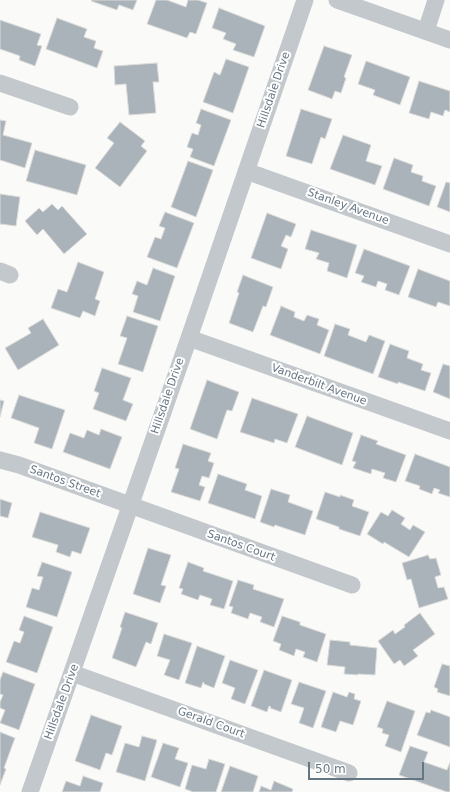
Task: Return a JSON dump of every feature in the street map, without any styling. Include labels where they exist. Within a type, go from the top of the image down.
[{"type":"street","name":"Hillsdale Drive","points":[[30,792],[189,338],[305,0]]},
{"type":"street","points":[[337,0],[450,40]]},
{"type":"street","points":[[426,31],[436,0]]},
{"type":"street","points":[[0,83],[70,107]]},
{"type":"street","name":"Stanley Avenue","points":[[246,171],[450,244]]},
{"type":"street","name":"Vanderbilt Avenue","points":[[189,338],[450,431]]},
{"type":"street","name":"Santos Street","points":[[0,460],[19,465],[130,506]]},
{"type":"street","name":"Santos Court","points":[[130,506],[352,585]]},
{"type":"street","name":"Gerald Court","points":[[72,673],[349,773]]},
{"type":"building","points":[[137,0],[133,10],[119,5],[117,10],[91,1]]},
{"type":"building","points":[[156,0],[167,0],[186,7],[188,0],[198,0],[207,3],[196,34],[190,32],[187,38],[147,24]]},
{"type":"building","points":[[219,8],[265,26],[254,57],[233,50],[236,44],[223,39],[226,33],[212,28]]},
{"type":"building","points":[[57,18],[87,29],[84,37],[96,41],[94,48],[103,51],[97,68],[46,49]]},
{"type":"building","points":[[0,20],[41,34],[37,45],[42,46],[35,66],[19,60],[20,56],[0,49]]},
{"type":"building","points":[[324,46],[352,55],[344,77],[346,78],[341,93],[335,91],[332,99],[308,90]]},
{"type":"building","points":[[226,59],[249,67],[233,113],[203,102],[214,72],[220,75]]},
{"type":"building","points":[[366,61],[410,77],[400,105],[373,95],[375,90],[358,84]]},
{"type":"building","points":[[157,63],[159,82],[153,82],[156,113],[129,115],[126,84],[115,85],[114,66]]},
{"type":"building","points":[[419,81],[450,91],[450,112],[445,110],[443,116],[431,112],[429,119],[409,113]]},
{"type":"building","points":[[201,109],[231,120],[214,166],[190,157],[193,149],[187,147],[192,133],[198,135],[201,125],[196,123]]},
{"type":"building","points":[[301,109],[332,119],[325,139],[321,137],[312,164],[286,156]]},
{"type":"building","points":[[0,120],[6,121],[3,135],[32,143],[25,168],[0,160]]},
{"type":"building","points":[[120,122],[145,141],[141,146],[147,151],[120,187],[95,168],[114,143],[107,138]]},
{"type":"building","points":[[343,135],[371,145],[366,161],[382,166],[375,185],[330,169]]},
{"type":"building","points":[[35,150],[86,165],[77,195],[26,181]]},
{"type":"building","points":[[394,158],[413,165],[411,172],[423,176],[422,181],[436,186],[429,206],[383,189]]},
{"type":"building","points":[[188,161],[213,170],[196,217],[171,207]]},
{"type":"building","points":[[446,182],[450,183],[450,212],[437,207]]},
{"type":"building","points":[[0,194],[20,197],[16,226],[0,224]]},
{"type":"building","points":[[52,204],[58,210],[62,206],[87,234],[64,254],[43,229],[37,235],[25,221],[39,208],[43,212]]},
{"type":"building","points":[[165,212],[194,223],[177,268],[147,257],[155,237],[161,239],[165,228],[159,226]]},
{"type":"building","points":[[267,213],[296,224],[291,237],[286,235],[281,246],[288,249],[281,269],[251,258]]},
{"type":"building","points":[[311,230],[357,245],[347,278],[327,271],[329,263],[316,259],[319,253],[305,249]]},
{"type":"building","points":[[364,249],[410,266],[399,295],[385,290],[387,284],[378,281],[376,287],[361,282],[364,276],[355,273]]},
{"type":"building","points":[[78,262],[104,272],[95,299],[100,301],[95,316],[83,311],[80,318],[51,308],[58,289],[67,292]]},
{"type":"building","points":[[153,268],[175,276],[160,321],[133,312],[138,296],[132,294],[137,281],[147,285]]},
{"type":"building","points":[[418,269],[450,281],[450,306],[438,302],[436,307],[408,297]]},
{"type":"building","points":[[243,275],[273,287],[266,307],[263,306],[253,332],[229,323]]},
{"type":"building","points":[[281,306],[295,312],[294,317],[304,321],[307,315],[319,319],[317,325],[329,330],[320,354],[270,335]]},
{"type":"building","points":[[127,316],[158,326],[143,372],[118,364],[127,338],[120,336]]},
{"type":"building","points":[[43,319],[59,345],[18,370],[5,348],[31,333],[28,328]]},
{"type":"building","points":[[335,324],[350,329],[348,335],[366,342],[369,335],[385,341],[373,374],[324,356]]},
{"type":"building","points":[[390,344],[409,351],[407,358],[423,364],[421,370],[431,373],[425,391],[378,377]]},
{"type":"building","points":[[443,364],[450,366],[450,399],[433,392]]},
{"type":"building","points":[[102,368],[131,378],[123,400],[133,404],[126,421],[93,409],[99,393],[94,391]]},
{"type":"building","points":[[207,380],[239,392],[232,411],[227,410],[217,439],[190,429]]},
{"type":"building","points":[[19,395],[65,410],[52,449],[34,443],[39,428],[11,418]]},
{"type":"building","points":[[252,398],[298,414],[287,443],[275,439],[274,443],[240,432]]},
{"type":"building","points":[[0,400],[4,401],[0,417]]},
{"type":"building","points":[[307,416],[353,433],[342,465],[295,447]]},
{"type":"building","points":[[101,429],[122,437],[110,469],[63,452],[70,433],[84,438],[87,430],[99,435]]},
{"type":"building","points":[[361,435],[378,441],[376,444],[406,455],[396,482],[383,478],[385,473],[372,469],[371,474],[353,468],[356,462],[352,461]]},
{"type":"building","points":[[183,444],[211,453],[208,461],[214,463],[209,478],[202,476],[199,485],[205,487],[200,501],[171,492],[179,469],[175,468]]},
{"type":"building","points":[[415,454],[450,467],[450,497],[438,493],[440,490],[434,488],[432,494],[419,489],[420,486],[405,481]]},
{"type":"building","points":[[218,474],[247,484],[245,490],[262,496],[255,519],[208,503]]},
{"type":"building","points":[[271,489],[290,495],[288,502],[313,511],[305,535],[275,525],[274,527],[260,522]]},
{"type":"building","points":[[325,492],[354,500],[352,506],[369,512],[360,536],[316,519]]},
{"type":"building","points":[[0,499],[12,503],[8,518],[0,516]]},
{"type":"building","points":[[392,510],[405,518],[401,524],[410,530],[413,525],[425,532],[409,557],[367,534],[381,512],[388,516]]},
{"type":"building","points":[[40,512],[90,528],[81,554],[72,551],[70,557],[56,552],[58,545],[32,537]]},
{"type":"building","points":[[148,548],[171,555],[161,585],[166,586],[160,603],[133,594]]},
{"type":"building","points":[[428,555],[430,559],[436,558],[441,575],[435,577],[438,588],[444,587],[448,599],[419,608],[411,579],[407,580],[402,563]]},
{"type":"building","points":[[42,562],[72,572],[57,617],[26,607],[32,588],[39,590],[43,577],[37,576]]},
{"type":"building","points":[[188,562],[204,568],[203,571],[233,581],[224,609],[210,605],[212,599],[200,595],[198,600],[181,594],[183,589],[179,588]]},
{"type":"building","points":[[238,580],[254,585],[253,589],[284,599],[274,627],[260,622],[262,617],[250,613],[248,619],[231,613],[233,607],[229,606]]},
{"type":"building","points":[[125,612],[158,623],[151,644],[146,642],[136,667],[112,658],[122,628],[120,627]]},
{"type":"building","points":[[420,613],[435,634],[413,650],[418,656],[404,666],[400,660],[394,664],[378,641],[393,630],[395,634]]},
{"type":"building","points":[[24,616],[53,627],[37,673],[6,662],[14,641],[20,643],[24,632],[19,630]]},
{"type":"building","points":[[282,616],[300,622],[300,625],[326,634],[317,662],[303,657],[305,652],[296,649],[294,656],[279,650],[281,644],[273,641]]},
{"type":"building","points":[[164,634],[192,643],[179,680],[164,675],[170,660],[157,656]]},
{"type":"building","points":[[330,640],[350,642],[350,645],[377,648],[375,675],[344,674],[345,667],[327,665]]},
{"type":"building","points":[[197,646],[225,656],[214,688],[204,684],[203,682],[201,688],[185,683]]},
{"type":"building","points":[[230,660],[258,670],[245,704],[231,699],[235,688],[222,683]]},
{"type":"building","points":[[442,664],[450,666],[450,696],[437,692],[438,689],[434,687]]},
{"type":"building","points":[[264,670],[292,680],[281,712],[270,708],[271,707],[269,706],[267,712],[251,706]]},
{"type":"building","points":[[3,672],[35,684],[19,730],[0,723],[5,710],[0,708],[0,702],[3,695],[0,694],[0,680]]},
{"type":"building","points":[[299,682],[326,691],[313,728],[299,723],[304,708],[291,704]]},
{"type":"building","points":[[333,692],[347,697],[349,692],[355,694],[354,699],[361,701],[353,725],[340,721],[336,732],[321,727]]},
{"type":"building","points":[[387,701],[415,711],[401,752],[385,746],[389,735],[382,733],[383,729],[377,727]]},
{"type":"building","points":[[431,710],[450,717],[450,747],[417,735],[426,712],[430,713]]},
{"type":"building","points":[[91,715],[122,726],[112,755],[106,753],[100,770],[75,761]]},
{"type":"building","points":[[0,732],[15,738],[4,768],[6,769],[0,785]]},
{"type":"building","points":[[142,736],[157,740],[145,781],[116,772],[125,743],[139,747]]},
{"type":"building","points":[[163,743],[179,748],[175,759],[188,763],[180,787],[151,777]]},
{"type":"building","points":[[410,746],[428,752],[424,762],[447,770],[450,762],[450,792],[399,775]]},
{"type":"building","points":[[209,759],[225,764],[216,792],[193,792],[185,789],[192,765],[206,769]]},
{"type":"building","points":[[230,766],[258,776],[253,792],[221,792]]},
{"type":"building","points":[[83,776],[103,783],[100,792],[62,792],[66,781],[80,786]]},
{"type":"building","points":[[274,781],[293,789],[292,792],[259,792],[261,786],[271,790]]}]
